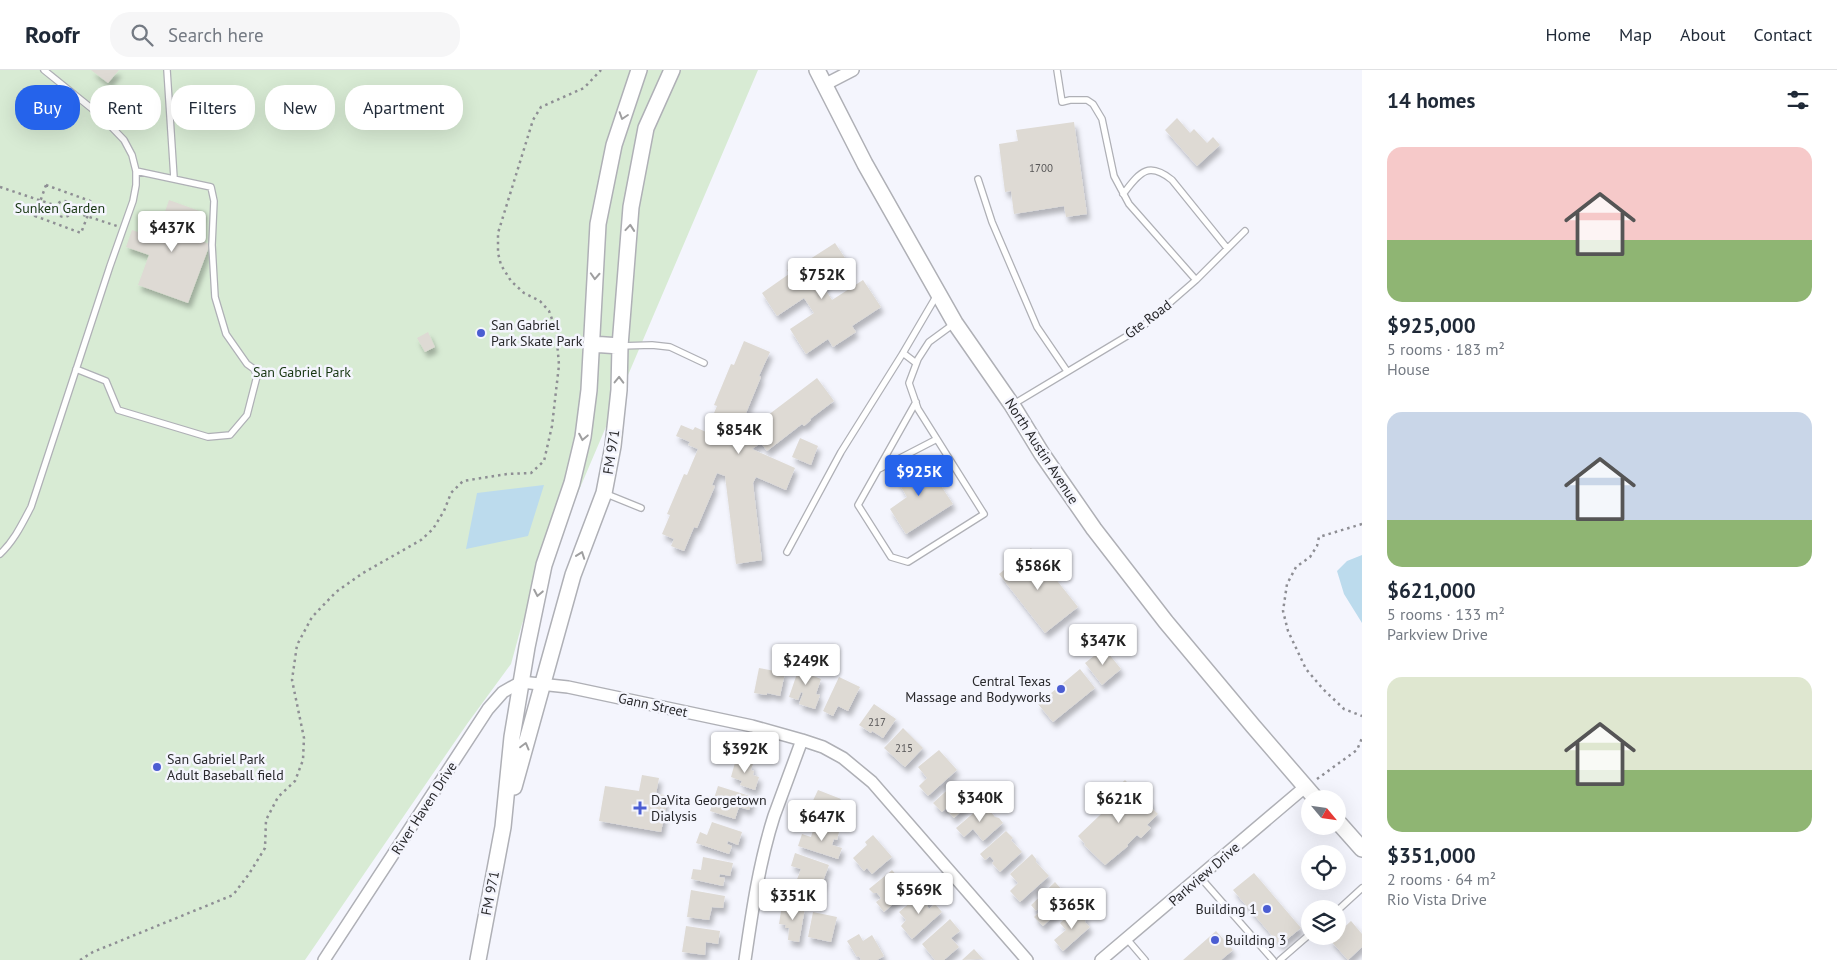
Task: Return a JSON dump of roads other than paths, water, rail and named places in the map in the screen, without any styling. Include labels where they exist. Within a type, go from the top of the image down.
[{"type":"main road","name":"FM 971","points":[[503,827],[512,737],[544,565],[569,491],[583,437],[589,390],[598,224],[614,145],[639,70]]},
{"type":"main road","name":"FM 971","points":[[478,960],[503,827],[573,575],[604,493],[613,446],[619,390],[620,346],[633,198],[646,128],[672,70]]},
{"type":"main road","name":"North Austin Avenue","points":[[817,70],[899,228],[955,323],[1012,405],[1042,454],[1094,529],[1166,622],[1308,790]]},
{"type":"main road","points":[[591,344],[620,346]]},
{"type":"main road","points":[[1346,831],[1362,849]]},
{"type":"street","points":[[824,85],[853,70]]},
{"type":"street","points":[[521,682],[542,683]]},
{"type":"street","name":"River Haven Drive","points":[[324,960],[488,709],[503,692],[521,682]]},
{"type":"street","name":"Gann Street","points":[[542,683],[752,726],[823,747],[843,758],[872,782],[1027,960]]},
{"type":"street","points":[[745,960],[753,909],[774,816],[802,740]]},
{"type":"street","name":"Parkview Drive","points":[[1102,960],[1305,787]]},
{"type":"lane","points":[[0,554],[21,527],[31,507],[133,201],[136,185],[136,171],[132,156],[124,140],[101,116],[44,70]]},
{"type":"lane","points":[[167,70],[174,178]]},
{"type":"lane","points":[[1057,70],[1062,102],[1087,100],[1102,119],[1114,176],[1129,204],[1196,280]]},
{"type":"lane","points":[[76,369],[106,381],[118,410],[208,437],[230,436],[247,415],[257,376],[254,369],[247,364],[226,334],[215,297],[212,245],[214,201],[211,187],[136,171]]},
{"type":"lane","points":[[1123,194],[1142,172],[1156,171],[1165,174],[1172,180],[1226,248]]},
{"type":"lane","points":[[978,178],[992,222],[1037,327],[1067,371]]},
{"type":"lane","name":"Gte Road","points":[[1012,405],[1142,327],[1196,280],[1245,231]]},
{"type":"lane","points":[[787,552],[841,452],[938,293]]},
{"type":"lane","points":[[916,402],[858,505],[891,557],[908,562],[984,514],[918,409],[916,402],[909,383],[916,363],[929,342],[955,323]]},
{"type":"lane","points":[[620,346],[652,345],[670,347],[704,363]]},
{"type":"lane","points":[[902,354],[916,363]]},
{"type":"lane","points":[[878,469],[937,439]]},
{"type":"lane","points":[[604,493],[641,508]]},
{"type":"lane","points":[[1200,877],[1273,960]]},
{"type":"lane","points":[[1346,903],[1362,888]]},
{"type":"lane","points":[[1127,939],[1145,960]]},
{"type":"lane","points":[[1280,960],[1301,942]]},
{"type":"water","points":[[544,485],[528,536],[466,549],[477,493]]},
{"type":"water","points":[[1362,555],[1362,623],[1344,594],[1337,571],[1347,561]]},
{"type":"place","name":"San Gabriel Park Skate Park","points":[[481,333]]},
{"type":"place","name":"Central Texas Massage and Bodyworks","points":[[1061,689]]},
{"type":"place","name":"San Gabriel Park Adult Baseball field","points":[[157,767]]},
{"type":"place","name":"DaVita Georgetown Dialysis","points":[[640,808]]},
{"type":"place","name":"Building 1","points":[[1267,909]]},
{"type":"place","name":"Building 3","points":[[1215,940]]},
{"type":"park label","name":"Sunken Garden","points":[[60,208]]},
{"type":"park label","name":"San Gabriel Park","points":[[302,372]]}]
